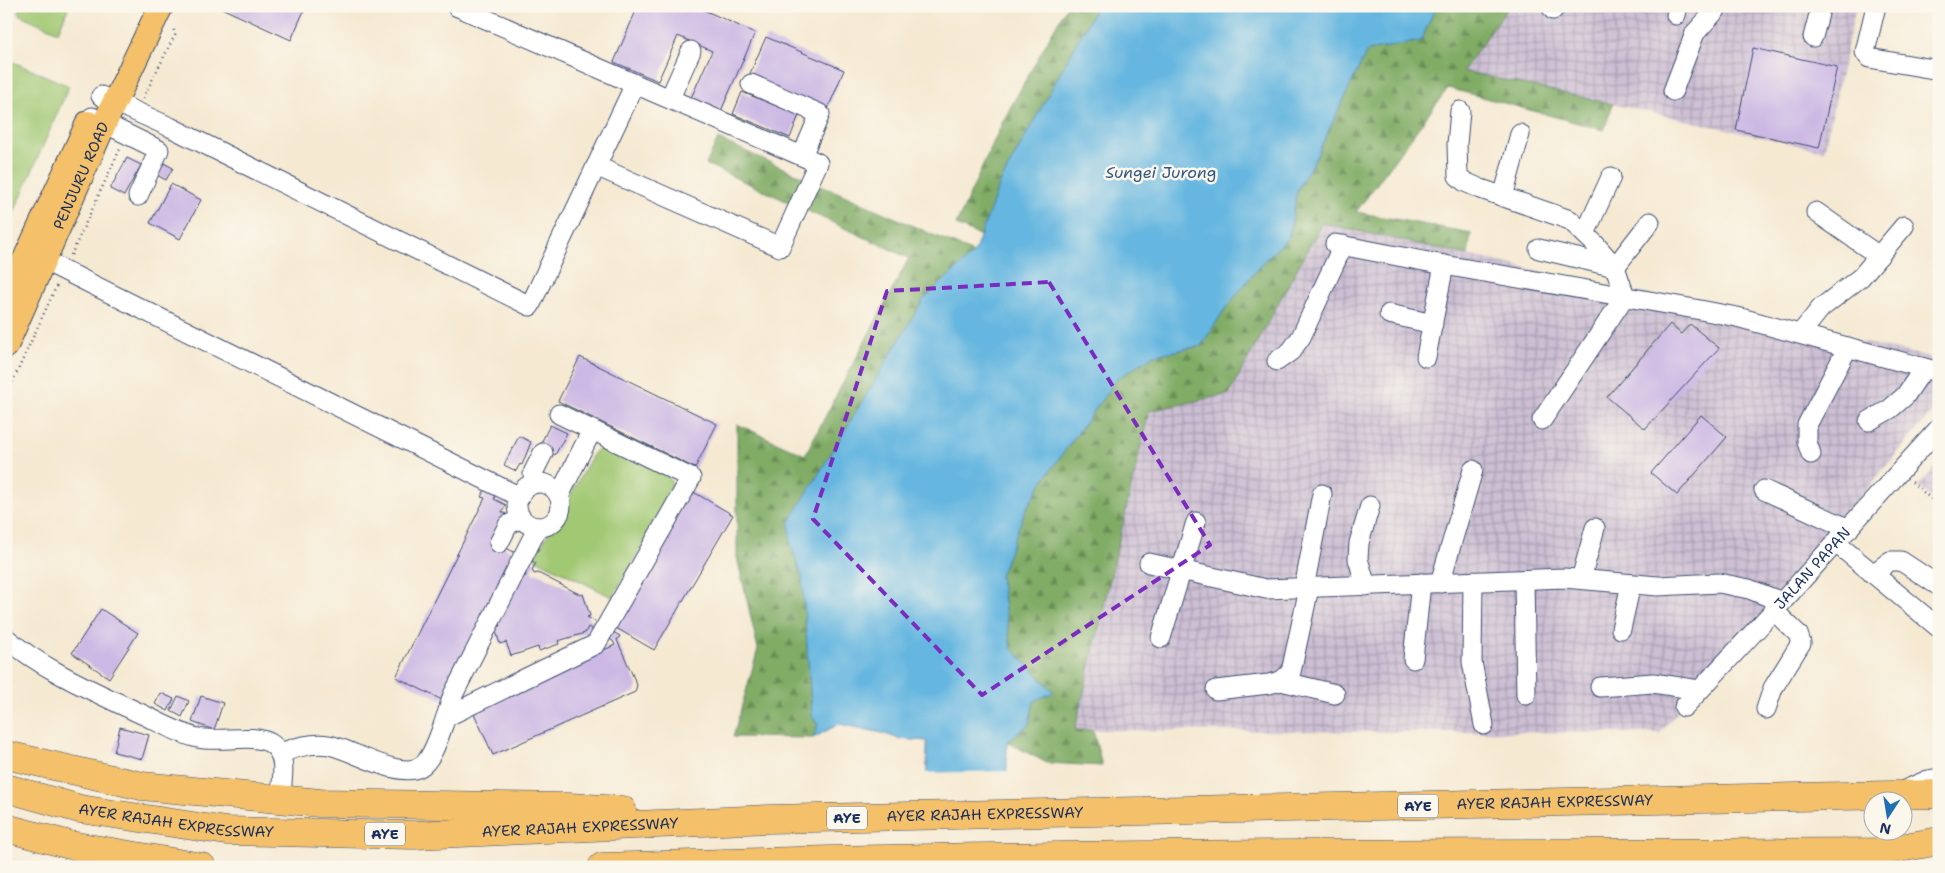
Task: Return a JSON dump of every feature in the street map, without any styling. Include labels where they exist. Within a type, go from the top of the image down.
[{"type":"highway","points":[[6,755],[142,786],[320,803],[569,807],[769,820]]},
{"type":"highway","name":"AYER RAJAH EXPRESSWAY","points":[[6,788],[80,809],[226,831],[414,835],[769,820],[1862,796]]},
{"type":"highway","name":"AYER RAJAH EXPRESSWAY","points":[[1912,795],[1939,794]]},
{"type":"highway","points":[[6,828],[70,845],[202,867]]},
{"type":"highway","points":[[1878,852],[1939,841]]},
{"type":"highway","points":[[602,867],[773,861],[1007,857],[1878,852],[1939,855]]},
{"type":"main road","name":"PENJURU ROAD","points":[[6,346],[45,261],[103,109],[123,67],[143,6]]},
{"type":"main road","name":"PENJURU ROAD","points":[[123,67],[167,16]]},
{"type":"main road","name":"PENJURU ROAD","points":[[6,300],[45,261]]},
{"type":"street","points":[[456,6],[818,163],[780,247],[596,166]]},
{"type":"street","points":[[1673,91],[1695,33],[1716,10],[1717,6]]},
{"type":"street","points":[[1813,36],[1821,6]]},
{"type":"street","points":[[1876,6],[1865,52],[1869,58],[1939,70]]},
{"type":"street","points":[[670,98],[691,51]]},
{"type":"street","points":[[103,109],[137,112],[530,306],[635,84]]},
{"type":"street","points":[[751,84],[820,114],[802,156]]},
{"type":"street","points":[[103,109],[127,133],[160,150],[138,196]]},
{"type":"street","points":[[1460,111],[1457,144],[1458,176],[1465,182],[1570,220],[1615,267],[1626,296]]},
{"type":"street","points":[[1503,196],[1520,134]]},
{"type":"street","points":[[1585,234],[1610,177]]},
{"type":"street","points":[[1816,212],[1879,256]]},
{"type":"street","points":[[1615,267],[1650,222]]},
{"type":"street","points":[[1800,334],[1821,308],[1861,277],[1904,226]]},
{"type":"street","points":[[1277,361],[1291,351],[1301,337],[1339,244],[1444,266],[1626,296],[1737,317],[1932,370]]},
{"type":"street","points":[[1539,248],[1615,267]]},
{"type":"street","points":[[45,261],[520,497]]},
{"type":"street","points":[[1426,357],[1444,266]]},
{"type":"street","points":[[1542,420],[1626,296]]},
{"type":"street","points":[[1389,314],[1434,324]]},
{"type":"street","points":[[1811,454],[1807,442],[1807,426],[1848,347]]},
{"type":"street","points":[[1869,421],[1890,409],[1932,370]]},
{"type":"street","points":[[446,717],[596,644],[691,478],[559,414]]},
{"type":"street","name":"JALAN PAPAN","points":[[1684,707],[1778,607],[1939,428]]},
{"type":"street","points":[[559,496],[550,487],[542,484],[534,484],[526,488],[520,497],[518,510],[521,518],[527,524],[543,527],[552,524],[558,517],[561,509],[559,496],[592,430]]},
{"type":"street","points":[[534,484],[533,473],[543,453]]},
{"type":"street","points":[[1440,583],[1473,470]]},
{"type":"street","points":[[1764,490],[1849,529]]},
{"type":"street","points":[[1281,681],[1291,672],[1322,494]]},
{"type":"street","points":[[1366,586],[1358,559],[1359,543],[1370,506]]},
{"type":"street","points":[[499,543],[508,525],[521,518]]},
{"type":"street","points":[[1161,638],[1196,522]]},
{"type":"street","points":[[280,752],[306,746],[328,745],[395,768],[408,770],[420,767],[428,760],[453,695],[538,527]]},
{"type":"street","points":[[1581,579],[1595,528]]},
{"type":"street","points":[[1836,543],[1939,628]]},
{"type":"street","points":[[1873,574],[1890,561],[1901,561],[1939,586]]},
{"type":"street","points":[[1149,563],[1266,589],[1581,579],[1658,586],[1719,583],[1749,589],[1778,607],[1798,634],[1801,643],[1773,688],[1766,709]]},
{"type":"street","points":[[1524,580],[1526,695]]},
{"type":"street","points":[[1474,581],[1472,662],[1484,725]]},
{"type":"street","points":[[1412,659],[1421,584]]},
{"type":"street","points":[[1621,629],[1631,584]]},
{"type":"street","points":[[6,638],[17,648],[67,679],[179,731],[199,738],[215,740],[260,739],[271,743],[280,752],[283,765],[280,799]]},
{"type":"street","points":[[1216,690],[1281,681],[1335,694]]},
{"type":"street","points":[[1600,687],[1653,683],[1700,690]]},
{"type":"street","points":[[1905,790],[1928,780],[1939,778]]},
{"type":"path","points":[[137,112],[175,35],[167,16]]},
{"type":"path","points":[[6,396],[45,261],[127,133]]},
{"type":"path","points":[[1910,481],[1939,506]]},
{"type":"highlighted area","points":[[1049,282],[1210,545],[982,695],[813,519],[887,291]]},
{"type":"shaded area","points":[[1509,6],[1856,6],[1824,151],[1463,71]]},
{"type":"shaded area","points":[[1322,223],[1939,359],[1939,404],[1660,733],[1075,730],[1149,411],[1229,394]]},
{"type":"shaded area","points":[[1939,464],[1939,504],[1918,486]]},
{"type":"green space","points":[[21,6],[69,6],[58,32],[18,14]]},
{"type":"green space","points":[[1067,6],[1097,6],[1000,183],[981,236],[956,225],[1004,119]]},
{"type":"green space","points":[[1436,6],[1509,6],[1463,71],[1613,104],[1604,130],[1448,88],[1356,212],[1471,233],[1468,255],[1322,223],[1229,394],[1149,411],[1075,730],[1093,730],[1102,766],[1047,763],[1007,742],[1029,724],[1034,701],[1054,692],[1011,648],[1000,576],[1024,513],[1042,482],[1117,379],[1154,355],[1201,346],[1225,309],[1263,262],[1289,237],[1297,190],[1315,159],[1367,51],[1421,41]]},
{"type":"green space","points":[[6,59],[69,86],[6,231]]},
{"type":"green space","points":[[718,139],[974,253],[924,299],[791,546],[802,577],[812,716],[818,725],[813,738],[733,737],[758,649],[737,557],[737,424],[805,455],[909,258],[706,164]]},
{"type":"green space","points":[[604,447],[613,449],[667,476],[673,491],[612,597],[534,558],[595,451]]},
{"type":"water","name":"Sungei Jurong","points":[[1097,6],[1436,6],[1421,41],[1367,51],[1315,159],[1297,190],[1289,237],[1263,262],[1225,309],[1201,346],[1154,355],[1117,379],[1042,482],[1024,513],[1000,576],[1011,648],[1054,692],[1034,701],[1029,724],[1007,742],[1006,861],[926,861],[927,741],[899,739],[882,733],[839,724],[813,738],[818,725],[812,716],[802,577],[791,546],[789,523],[924,299],[974,253],[1000,183]]},
{"type":"pier","points":[[1009,771],[1008,861],[924,861],[924,773]]},
{"type":"building","points":[[217,6],[306,6],[291,40]]},
{"type":"building","points":[[638,6],[695,6],[755,33],[721,111],[691,98],[712,51],[678,36],[658,81],[614,62]]},
{"type":"building","points":[[766,37],[844,70],[827,111],[748,78]]},
{"type":"building","points":[[1753,48],[1837,67],[1819,148],[1736,130]]},
{"type":"building","points":[[742,92],[799,115],[790,138],[733,114]]},
{"type":"building","points":[[127,158],[141,165],[124,196],[110,189]]},
{"type":"building","points":[[158,160],[173,168],[166,180],[151,172]]},
{"type":"building","points":[[171,184],[201,200],[180,239],[150,223]]},
{"type":"building","points":[[1670,324],[1681,334],[1690,324],[1719,348],[1645,429],[1607,397]]},
{"type":"building","points":[[580,357],[717,424],[695,468],[558,401]]},
{"type":"building","points":[[1701,415],[1727,437],[1677,495],[1651,473]]},
{"type":"building","points":[[550,425],[567,433],[555,455],[539,447]]},
{"type":"building","points":[[519,436],[531,442],[522,465],[520,464],[516,471],[504,465]]},
{"type":"building","points":[[486,488],[496,493],[494,499],[506,505],[502,512],[506,514],[492,541],[536,563],[532,570],[534,574],[538,573],[581,595],[583,594],[590,616],[587,617],[620,636],[617,640],[637,685],[635,692],[493,755],[472,709],[615,645],[613,641],[588,627],[585,633],[558,641],[559,644],[539,651],[538,647],[511,656],[506,642],[500,644],[495,628],[501,626],[499,621],[522,577],[526,576],[525,569],[442,700],[396,677],[485,498],[481,497]]},
{"type":"building","points":[[690,490],[733,515],[654,650],[611,625]]},
{"type":"building","points":[[101,609],[138,633],[109,678],[72,653]]},
{"type":"building","points":[[161,693],[174,699],[168,711],[155,704]]},
{"type":"building","points":[[178,696],[189,701],[182,717],[171,711]]},
{"type":"building","points":[[201,696],[223,703],[214,730],[192,722]]},
{"type":"building","points":[[120,727],[149,735],[142,759],[114,752]]}]
